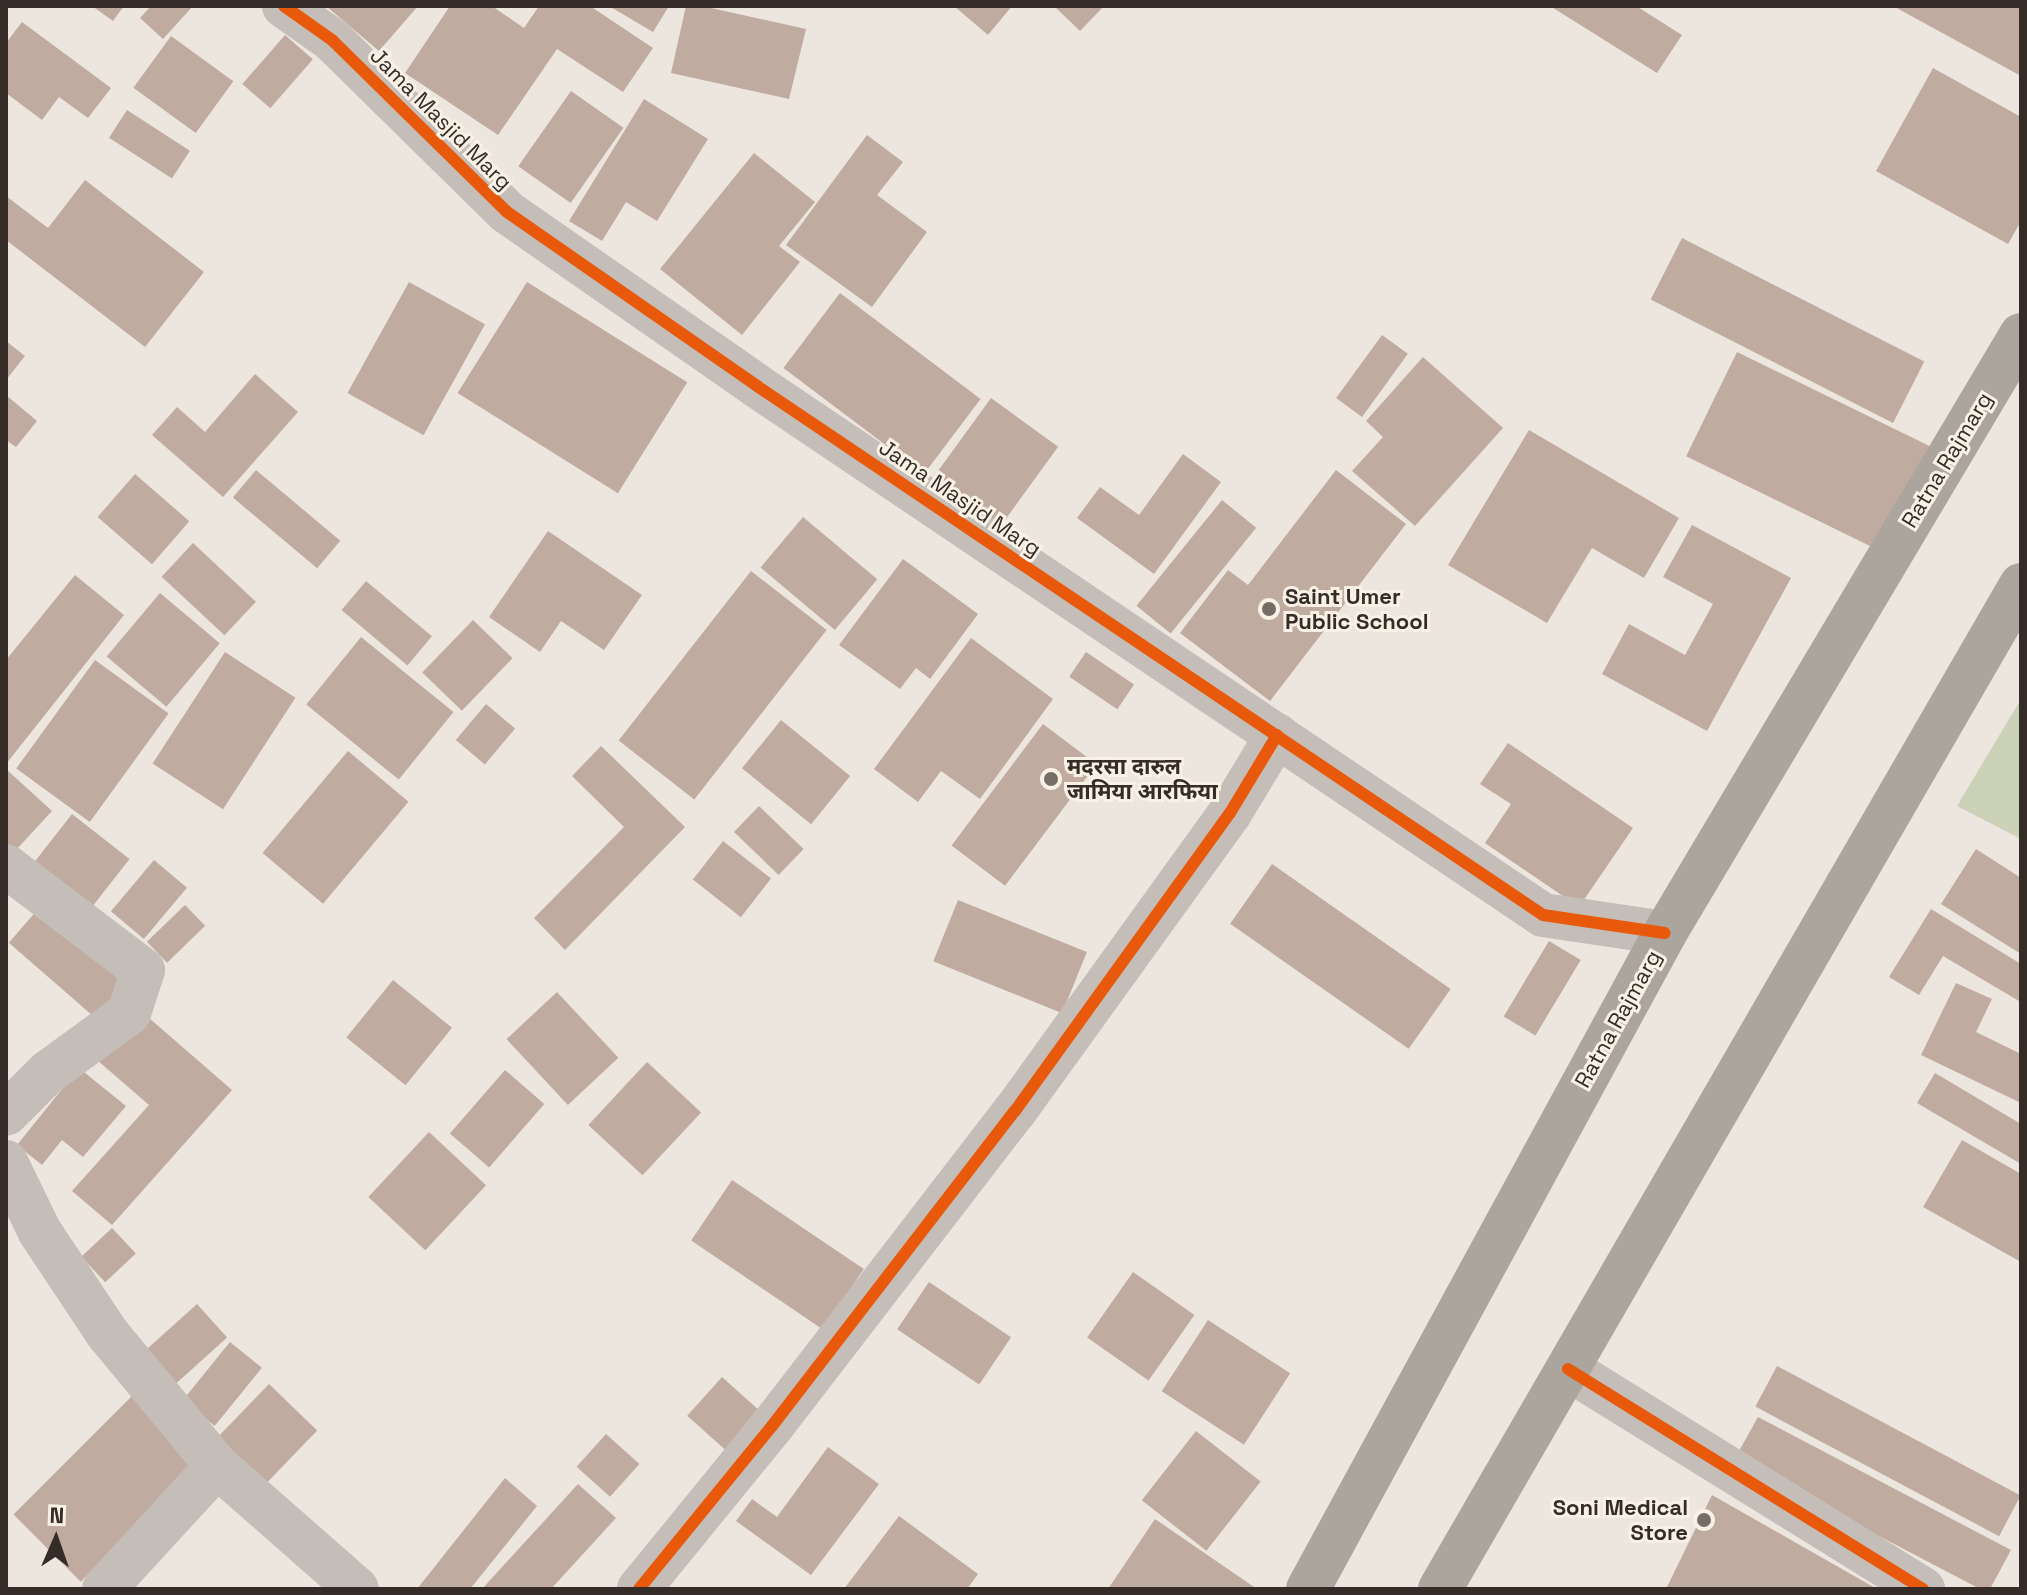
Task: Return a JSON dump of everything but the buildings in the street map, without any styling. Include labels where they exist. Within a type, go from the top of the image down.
[{"type":"highway","name":"Ratna Rajmarg","points":[[1308,1589],[1665,933],[2021,335]]},
{"type":"highway","points":[[1440,1589],[2021,585]]},
{"type":"street","name":"Jama Masjid Marg","points":[[284,6],[332,40],[507,212],[757,386],[1543,915],[1665,933]]},
{"type":"street","points":[[639,1589],[772,1426],[1015,1111],[1230,813],[1277,735]]},
{"type":"street","points":[[6,866],[143,970],[129,1013],[48,1072],[6,1114]]},
{"type":"street","points":[[6,1162],[40,1232],[107,1333],[217,1466],[357,1589]]},
{"type":"street","points":[[1568,1369],[1923,1589]]},
{"type":"street","points":[[104,1589],[217,1466]]},
{"type":"green space","points":[[2021,699],[2021,839],[1957,806]]},
{"type":"cycle path","points":[[284,6],[332,40],[507,212],[757,386],[1543,915],[1665,933]]},
{"type":"cycle path","points":[[639,1589],[772,1426],[1015,1111],[1230,813],[1277,735]]},
{"type":"cycle path","points":[[1568,1369],[1923,1589]]},
{"type":"place","name":"Saint Umer Public School","points":[[1269,609]]},
{"type":"place","name":"मदरसा दारुल जामिया आरफिया","points":[[1051,779]]},
{"type":"place","name":"Soni Medical Store","points":[[1704,1520]]}]
